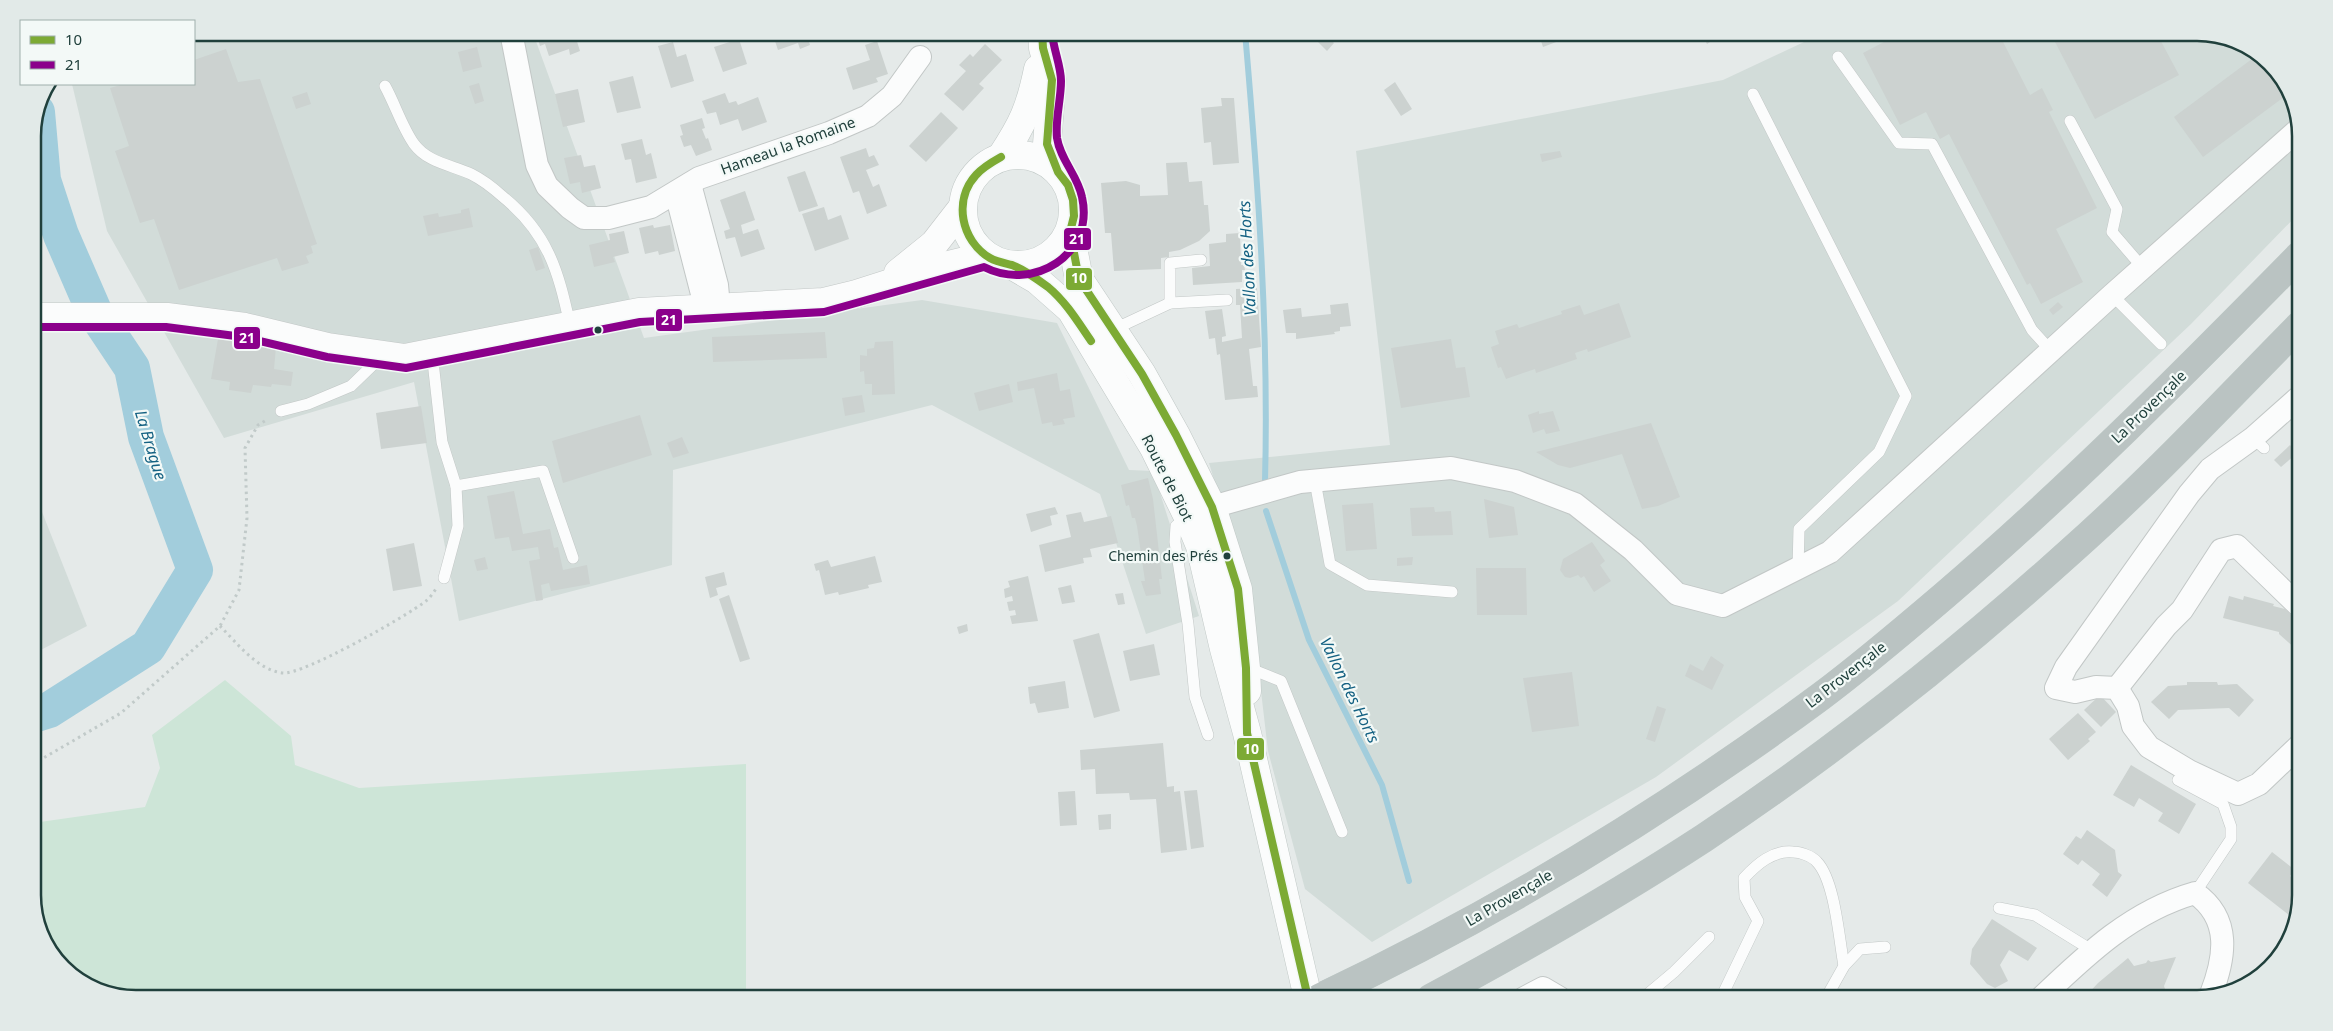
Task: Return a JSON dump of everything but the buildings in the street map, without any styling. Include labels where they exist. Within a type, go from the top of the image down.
[{"type":"highway","name":"La Provençale","points":[[1335,990],[1507,901],[1626,829],[1820,696],[1903,631],[2046,506],[2142,414],[2292,263]]},
{"type":"highway","points":[[1445,990],[1600,904],[1704,838],[1788,779],[1877,712],[2072,551],[2159,468],[2292,333]]},
{"type":"main road","points":[[1001,157],[1024,120],[1032,98],[1043,41]]},
{"type":"main road","points":[[1043,41],[1052,80],[1048,144],[1058,172]]},
{"type":"main road","points":[[1016,154],[1032,156],[1046,162],[1058,172],[1068,185],[1073,200],[1074,216],[1070,232],[1060,247],[1047,258],[1030,265],[1013,266],[998,263],[985,256],[972,243],[964,226],[962,208],[965,191],[974,176],[986,164],[1001,157],[1016,154]]},
{"type":"main road","points":[[884,283],[934,244],[962,208]]},
{"type":"main road","name":"Route de Biot","points":[[1070,232],[1079,279],[1146,382],[1200,512],[1238,589],[1246,668],[1247,733]]},
{"type":"main road","points":[[46,317],[167,317],[245,327],[328,347],[405,358],[639,312],[823,302],[856,294],[884,283],[985,256]]},
{"type":"main road","name":"Route de Biot","points":[[1013,266],[1037,280],[1071,310],[1154,448],[1200,512],[1200,546],[1247,733],[1306,990]]},
{"type":"street","name":"Hameau la Romaine","points":[[513,41],[537,165],[547,186],[570,208],[584,218],[608,218],[652,207],[699,178],[829,133],[868,116],[892,96],[920,57]]},
{"type":"street","points":[[1200,512],[1300,482],[1451,468],[1515,481],[1575,504],[1633,550],[1677,594],[1723,606],[1830,552],[2112,295],[2292,135]]},
{"type":"street","points":[[683,188],[702,294],[711,308]]},
{"type":"street","points":[[2117,688],[2096,687],[2075,692],[2056,688],[2066,667],[2189,494],[2210,469],[2259,443],[2292,405]]},
{"type":"street","points":[[2117,688],[2166,626],[2182,610],[2221,550],[2237,546],[2292,599]]},
{"type":"street","points":[[2117,688],[2128,706],[2133,726],[2149,747],[2189,772],[2238,794],[2259,784],[2292,753]]},
{"type":"street","points":[[2049,990],[2123,926],[2168,901],[2195,893],[2208,903],[2222,932],[2220,969],[2213,988]]},
{"type":"lane","points":[[1838,57],[1899,143],[1932,144],[2032,330],[2051,351]]},
{"type":"lane","points":[[385,86],[415,145],[436,162],[458,167],[482,179],[511,203],[534,226],[550,253],[561,282],[570,325]]},
{"type":"lane","points":[[1753,94],[1906,396],[1879,452],[1799,528],[1798,569]]},
{"type":"lane","points":[[2070,121],[2117,209],[2112,232],[2142,268]]},
{"type":"lane","points":[[1170,303],[1170,263],[1201,260]]},
{"type":"lane","points":[[2112,295],[2160,344]]},
{"type":"lane","points":[[1071,310],[1108,323],[1123,325],[1170,303],[1228,300]]},
{"type":"lane","points":[[432,353],[442,442],[456,486],[458,526],[444,578]]},
{"type":"lane","points":[[281,410],[308,404],[351,386],[382,356]]},
{"type":"lane","points":[[456,486],[543,471],[573,558]]},
{"type":"lane","points":[[1315,481],[1330,564],[1367,585],[1452,592]]},
{"type":"lane","points":[[1200,512],[1176,526],[1175,542],[1188,624],[1195,697],[1208,735]]},
{"type":"lane","points":[[1207,576],[1219,595],[1246,668],[1281,681],[1342,832]]},
{"type":"lane","points":[[2178,780],[2223,804],[2231,826],[2231,839],[2195,893]]},
{"type":"lane","points":[[1725,990],[1758,921],[1746,897],[1744,878],[1756,865],[1782,851],[1798,852],[1816,860],[1828,880],[1844,966]]},
{"type":"lane","points":[[1999,908],[2034,916],[2093,951]]},
{"type":"lane","points":[[1653,990],[1710,937]]},
{"type":"lane","points":[[1830,990],[1844,966],[1860,949],[1885,947]]},
{"type":"path","points":[[41,759],[121,713],[220,626],[239,590],[247,518],[245,448],[258,425],[281,410]]},
{"type":"path","points":[[220,626],[262,666],[284,673],[314,664],[408,614],[428,599],[444,578]]},
{"type":"shaded area","points":[[195,41],[536,41],[644,338],[922,300],[1057,323],[1129,470],[1153,471],[1199,616],[1146,634],[1100,494],[932,405],[673,470],[672,565],[459,621],[414,382],[224,438],[107,231],[72,85],[195,85]]},
{"type":"shaded area","points":[[2197,41],[2233,48],[2255,61],[2264,69],[2279,89],[2287,106],[2292,130],[2292,220],[2191,324],[1898,601],[1656,777],[1372,942],[1305,889],[1268,751],[1250,597],[1209,463],[1390,445],[1356,151],[1723,80],[1804,42]]},
{"type":"shaded area","points":[[41,509],[87,626],[41,650]]},
{"type":"green space","points":[[225,680],[291,736],[295,765],[359,788],[746,764],[746,990],[136,990],[100,983],[83,974],[65,957],[57,948],[46,925],[41,901],[41,822],[145,807],[160,768],[152,735]]},
{"type":"waterway","name":"Vallon des Horts","points":[[1246,41],[1264,313],[1265,482]]},
{"type":"waterway","name":"La Brague","points":[[41,157],[43,180],[61,235],[94,311],[132,368],[146,437],[195,570],[148,647],[49,710],[41,712]]},
{"type":"waterway","name":"Vallon des Horts","points":[[1266,511],[1309,640],[1382,785],[1409,881]]},
{"type":"transit line","name":"10","points":[[1043,41],[1052,80],[1047,144],[1058,172],[1068,185],[1073,200],[1074,216],[1070,232],[1079,279],[1142,374],[1176,435],[1212,507],[1238,589],[1246,668],[1247,733],[1306,990]]},
{"type":"transit line","name":"21","points":[[41,327],[166,327],[243,337],[327,357],[406,368],[640,322],[824,312],[984,267],[1003,274],[1022,275],[1040,271],[1056,263],[1070,251],[1079,236],[1084,218],[1080,189],[1062,153],[1057,138],[1061,81],[1053,41]]},
{"type":"transit line","name":"10","points":[[1001,157],[976,175],[969,185],[964,196],[963,208],[967,231],[980,251],[990,258],[1017,267],[1048,287],[1066,306],[1091,341]]},
{"type":"place","name":"Chemin des Prés","points":[[1227,556]]}]
